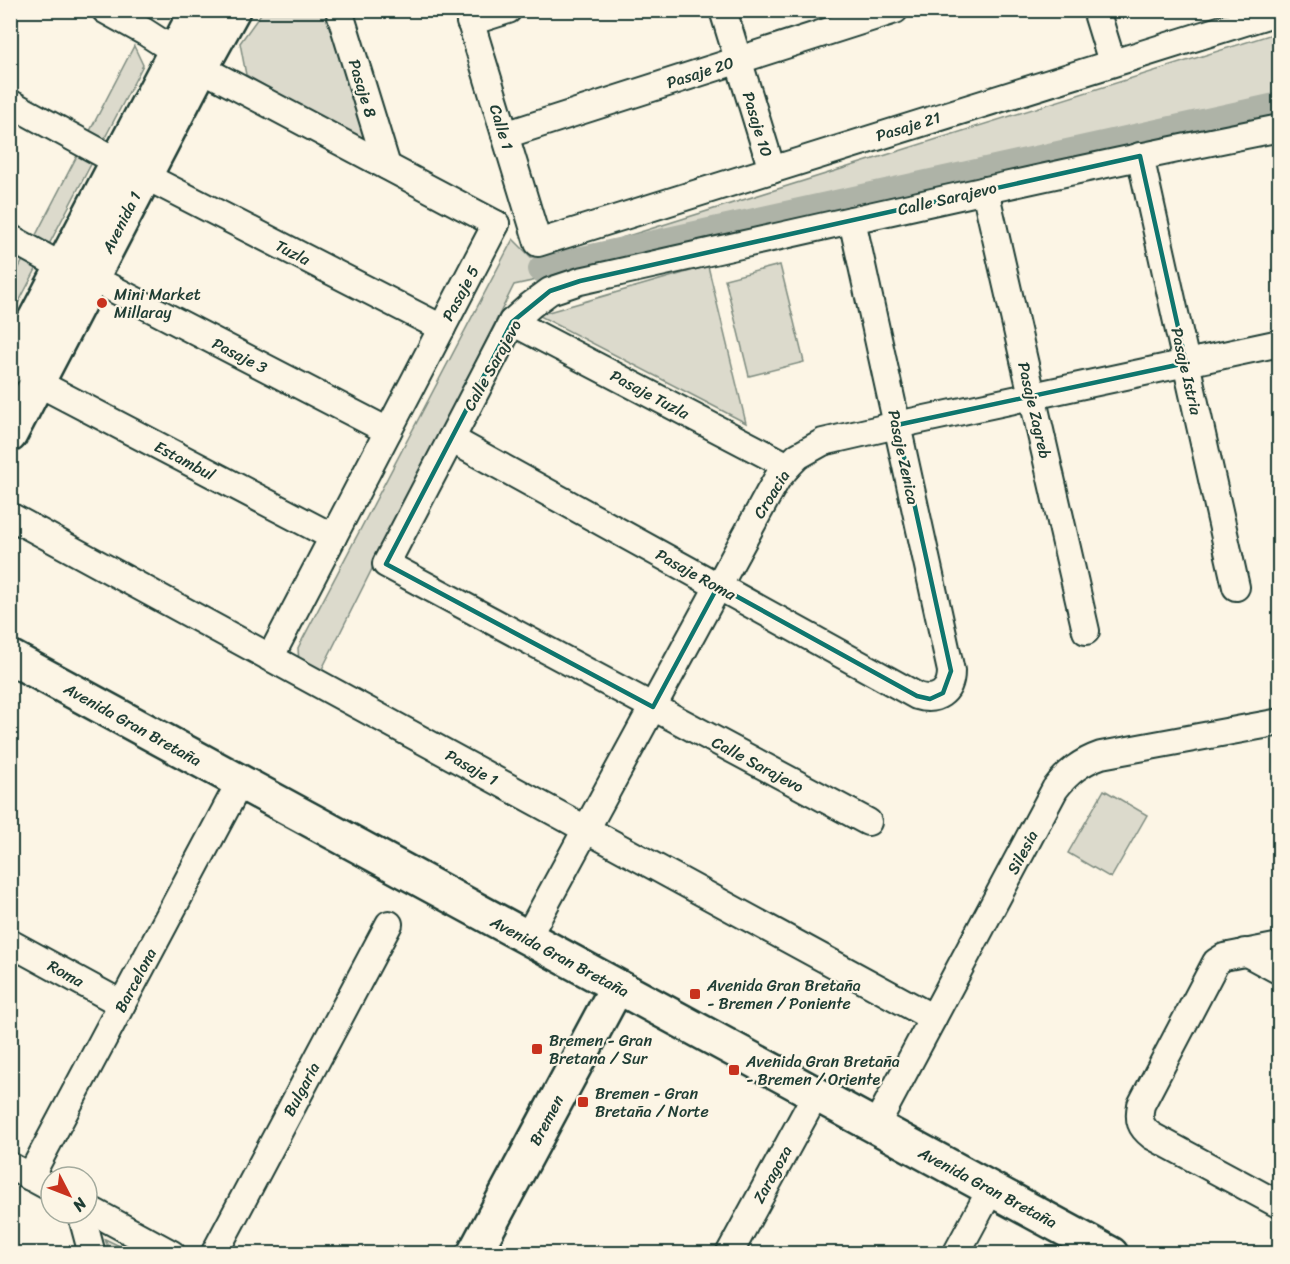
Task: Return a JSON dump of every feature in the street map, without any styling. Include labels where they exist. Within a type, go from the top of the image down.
[{"type":"main road","name":"Avenida 1","points":[[188,60],[197,10]]},
{"type":"main road","name":"Avenida 1","points":[[10,435],[24,375],[188,60],[233,10]]},
{"type":"main road","name":"Avenida Gran Bretaña","points":[[10,657],[1110,1254]]},
{"type":"main road","name":"Bremen","points":[[474,1254],[618,987]]},
{"type":"street","points":[[105,10],[188,60],[496,224],[527,210]]},
{"type":"street","name":"Pasaje 8","points":[[339,10],[387,166]]},
{"type":"street","points":[[469,16],[508,10]]},
{"type":"street","name":"Pasaje 10","points":[[723,10],[772,170]]},
{"type":"street","name":"Pasaje 20","points":[[505,135],[895,10]]},
{"type":"street","points":[[1096,10],[1112,62]]},
{"type":"street","name":"Pasaje 21","points":[[538,243],[1280,11]]},
{"type":"street","name":"Calle 1","points":[[469,16],[538,243]]},
{"type":"street","name":"Tuzla","points":[[10,103],[131,169],[442,328]]},
{"type":"street","name":"Calle Sarajevo","points":[[868,822],[386,564],[512,322],[550,291],[580,281],[1140,156],[1280,128]]},
{"type":"street","name":"Pasaje Istria","points":[[1140,156],[1236,587]]},
{"type":"street","name":"Pasaje Zagreb","points":[[985,190],[1086,631]]},
{"type":"street","name":"Pasaje Zenica","points":[[852,220],[951,671],[951,679],[943,693]]},
{"type":"street","name":"Pasaje 5","points":[[270,657],[496,224]]},
{"type":"street","name":"Pasaje 3","points":[[10,238],[388,431]]},
{"type":"street","name":"Pasaje Tuzla","points":[[512,322],[788,466]]},
{"type":"street","name":"Croacia","points":[[527,938],[777,479],[798,456],[823,442],[1280,343]]},
{"type":"street","name":"Estambul","points":[[24,375],[333,537]]},
{"type":"street","name":"Pasaje Roma","points":[[452,438],[916,696],[930,699],[943,693]]},
{"type":"street","name":"Pasaje 1","points":[[10,516],[933,1018]]},
{"type":"street","name":"Silesia","points":[[875,1127],[1055,789],[1065,777],[1088,759],[1101,755],[1280,722]]},
{"type":"street","name":"Barcelona","points":[[30,1177],[240,782]]},
{"type":"street","name":"Bulgaria","points":[[214,1254],[389,924]]},
{"type":"street","name":"Roma","points":[[10,943],[122,1004]]},
{"type":"street","points":[[1280,946],[1224,957],[1216,962],[1141,1104],[1140,1113],[1140,1122],[1152,1136],[1280,1205]]},
{"type":"street","points":[[1245,952],[1280,971]]},
{"type":"street","name":"Zaragoza","points":[[729,1254],[816,1094]]},
{"type":"street","points":[[956,1254],[991,1189]]},
{"type":"street","points":[[99,1214],[172,1254]]},
{"type":"street","points":[[84,1225],[92,1254]]},
{"type":"highlighted area","points":[[1140,156],[1186,363],[897,425],[951,671],[943,693],[930,699],[917,696],[718,586],[653,707],[386,564],[512,322],[550,291],[580,281]]},
{"type":"shaded area","points":[[263,11],[325,11],[364,136],[359,140],[246,75],[240,43]]},
{"type":"shaded area","points":[[1279,32],[1279,117],[514,285],[319,675],[299,664],[298,648],[513,239],[531,257],[567,255]]},
{"type":"shaded area","points":[[134,46],[143,65],[11,317],[11,283]]},
{"type":"shaded area","points":[[780,265],[804,362],[749,376],[725,279]]},
{"type":"shaded area","points":[[708,266],[746,423],[538,315]]},
{"type":"shaded area","points":[[1104,790],[1147,815],[1111,878],[1068,853]]},
{"type":"shaded area","points":[[105,1239],[134,1253],[110,1253]]},
{"type":"waterway","points":[[542,269],[1280,106]]},
{"type":"place","name":"Mini Market Millaray","points":[[102,303]]},
{"type":"place","name":"Avenida Gran Bretaña - Bremen / Poniente","points":[[695,994]]},
{"type":"place","name":"Bremen - Gran Bretana / Sur","points":[[537,1049]]},
{"type":"place","name":"Avenida Gran Bretaña - Bremen / Oriente","points":[[734,1070]]},
{"type":"place","name":"Bremen - Gran Bretaña / Norte","points":[[583,1102]]}]
